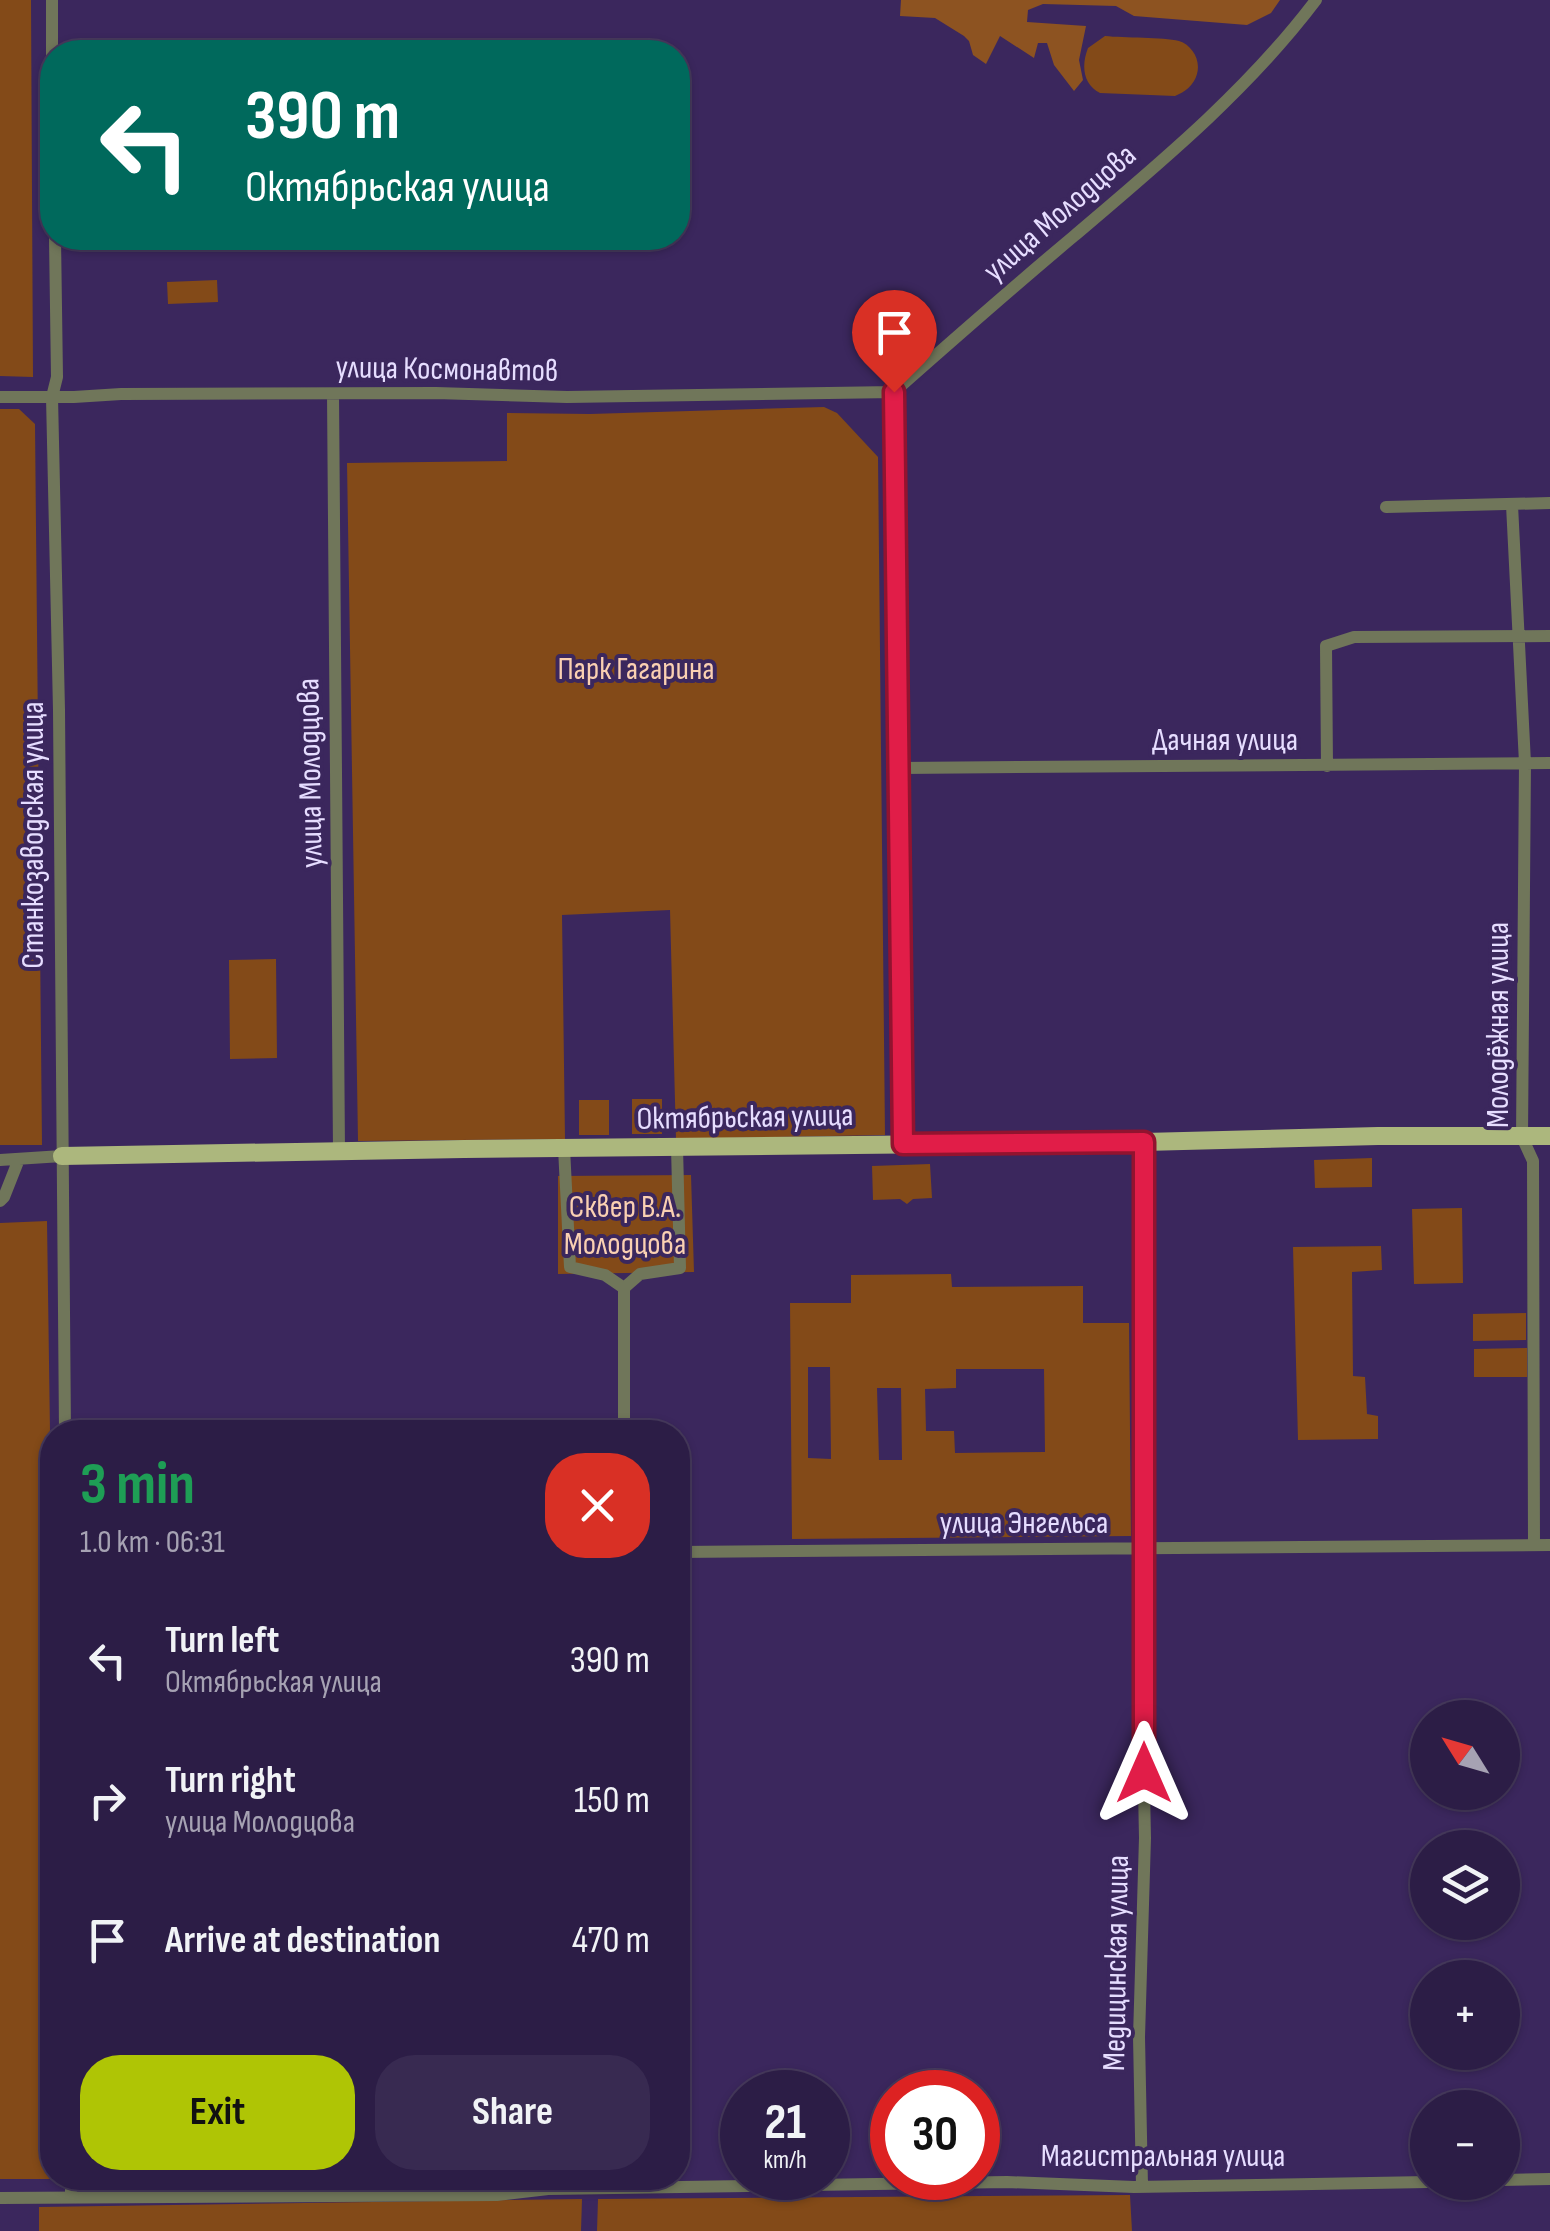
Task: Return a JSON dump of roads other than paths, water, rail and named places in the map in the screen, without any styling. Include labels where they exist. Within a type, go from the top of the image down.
[{"type":"main road","name":"Октябрьская улица","points":[[62,1156],[1550,1136]]},
{"type":"street","points":[[52,0],[52,40]]},
{"type":"street","name":"улица Молодцова","points":[[894,392],[1250,80],[1316,0]]},
{"type":"street","name":"Станкозаводская улица","points":[[55,250],[58,378],[52,397],[65,1420]]},
{"type":"street","points":[[894,392],[903,1144]]},
{"type":"street","name":"улица Космонавтов","points":[[0,397],[421,393],[567,398],[894,392]]},
{"type":"street","name":"улица Молодцова","points":[[333,394],[340,1151]]},
{"type":"street","name":"Молодёжная улица","points":[[1512,504],[1525,763],[1522,1136],[1533,1161],[1534,1544]]},
{"type":"street","points":[[1386,507],[1550,504]]},
{"type":"street","points":[[1327,766],[1326,646],[1354,638],[1550,636]]},
{"type":"street","name":"Дачная улица","points":[[900,768],[1550,763]]},
{"type":"street","name":"Медицинская улица","points":[[1142,2186],[1139,2038],[1146,1838],[1144,1142]]},
{"type":"street","points":[[624,1420],[624,1288],[640,1274],[680,1268],[677,1147]]},
{"type":"street","points":[[564,1148],[570,1268],[605,1275],[624,1288]]},
{"type":"street","name":"Октябрьская улица","points":[[0,1160],[62,1156]]},
{"type":"street","points":[[0,1201],[18,1159]]},
{"type":"street","name":"улица Энгельса","points":[[690,1552],[1550,1544]]},
{"type":"street","points":[[1520,2180],[1550,2179]]},
{"type":"street","name":"Магистральная улица","points":[[690,2183],[1007,2182],[1142,2186],[1410,2182]]},
{"type":"street","points":[[71,2190],[71,2198]]},
{"type":"street","name":"Магистральная улица","points":[[0,2198],[497,2196],[541,2190]]},
{"type":"park label","name":"Парк Гагарина","points":[[636,668]]},
{"type":"park label","name":"Сквер В.А. Молодцова","points":[[625,1224]]}]
